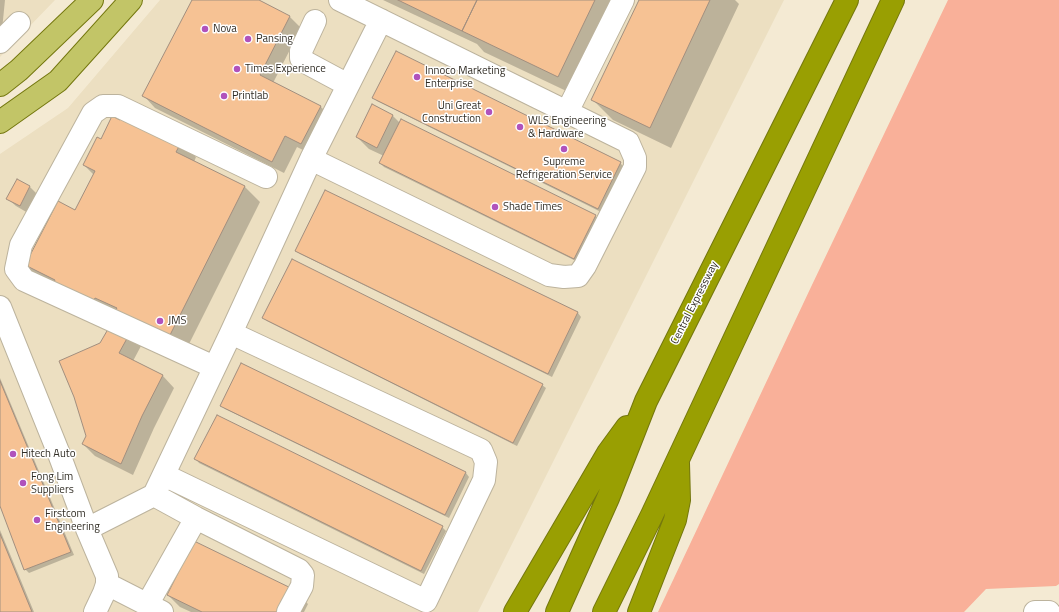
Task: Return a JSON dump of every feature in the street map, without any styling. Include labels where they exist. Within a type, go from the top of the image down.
[{"type":"highway","name":"Central Expressway","points":[[557,612],[608,498],[646,401],[847,0]]},
{"type":"highway","points":[[604,612],[652,515],[893,0]]},
{"type":"highway","points":[[515,612],[608,453],[646,401]]},
{"type":"highway","points":[[639,612],[674,520],[679,500],[678,457]]},
{"type":"main road","points":[[0,85],[92,0]]},
{"type":"main road","points":[[0,122],[58,81],[131,0]]},
{"type":"lane","points":[[311,159],[550,275],[564,277],[578,276],[585,266],[635,167],[635,158],[628,142],[340,0]]},
{"type":"lane","points":[[567,112],[623,0]]},
{"type":"lane","points":[[87,529],[154,496],[311,159],[381,20]]},
{"type":"lane","points":[[315,21],[301,51],[301,58],[307,63],[348,85]]},
{"type":"lane","points":[[0,42],[19,23]]},
{"type":"lane","points":[[214,367],[24,280],[16,269],[21,244],[93,113],[103,106],[118,106],[266,178]]},
{"type":"lane","points":[[2,316],[106,576],[107,584],[95,612]]},
{"type":"lane","points":[[164,475],[426,601],[484,480],[486,462],[481,450],[231,333]]},
{"type":"lane","points":[[154,496],[299,570],[303,575],[302,586],[288,612]]},
{"type":"lane","points":[[107,584],[156,610],[196,518]]},
{"type":"lane","points":[[1035,612],[1049,612]]},
{"type":"shaded area","points":[[0,0],[55,0],[0,57]]},
{"type":"shaded area","points":[[160,0],[784,0],[478,612],[0,612],[0,154],[68,108]]},
{"type":"shaded area","points":[[948,0],[1059,0],[1059,584],[1056,586],[986,589],[964,612],[658,612],[811,287]]},
{"type":"building","points":[[192,0],[259,0],[290,16],[260,75],[321,106],[301,144],[285,136],[272,162],[142,96]]},
{"type":"building","points":[[398,0],[477,0],[462,31]]},
{"type":"building","points":[[477,0],[595,0],[558,77],[462,31]]},
{"type":"building","points":[[639,0],[710,0],[650,128],[591,100]]},
{"type":"building","points":[[396,51],[621,162],[598,209],[372,98]]},
{"type":"building","points":[[372,104],[393,115],[377,148],[356,137]]},
{"type":"building","points":[[123,112],[182,141],[176,152],[245,186],[167,341],[113,314],[117,308],[95,298],[91,306],[52,287],[55,280],[25,265],[58,201],[75,210],[95,171],[83,165],[97,137],[101,139],[112,116],[120,120]]},
{"type":"building","points":[[401,119],[596,215],[574,259],[379,163]]},
{"type":"building","points":[[17,179],[30,186],[20,206],[6,199]]},
{"type":"building","points":[[325,190],[578,312],[548,374],[295,251]]},
{"type":"building","points":[[292,259],[543,384],[513,443],[262,318]]},
{"type":"building","points":[[111,324],[130,333],[119,353],[163,375],[142,416],[121,464],[82,444],[86,436],[74,397],[59,361],[100,343]]},
{"type":"building","points":[[241,363],[466,472],[445,515],[220,406]]},
{"type":"building","points":[[0,381],[71,552],[24,570],[0,506]]},
{"type":"building","points":[[217,415],[443,526],[421,571],[194,459]]},
{"type":"building","points":[[0,534],[32,612],[0,612]]},
{"type":"building","points":[[194,541],[297,591],[286,612],[202,612],[167,595]]},
{"type":"place","name":"Nova","points":[[205,29]]},
{"type":"place","name":"Pansing","points":[[248,39]]},
{"type":"place","name":"Times Experience","points":[[237,69]]},
{"type":"place","name":"Innoco Marketing Enterprise","points":[[417,77]]},
{"type":"place","name":"Printlab","points":[[224,96]]},
{"type":"place","name":"Uni Great Construction","points":[[489,112]]},
{"type":"place","name":"WLS Engineering & Hardware","points":[[520,127]]},
{"type":"place","name":"Supreme Refrigeration Service","points":[[564,149]]},
{"type":"place","name":"Shade Times","points":[[495,207]]},
{"type":"place","name":"JMS","points":[[160,321]]},
{"type":"place","name":"Hitech Auto","points":[[13,454]]},
{"type":"place","name":"Fong Lim Suppliers","points":[[23,483]]},
{"type":"place","name":"Firstcom Engineering","points":[[37,520]]}]
